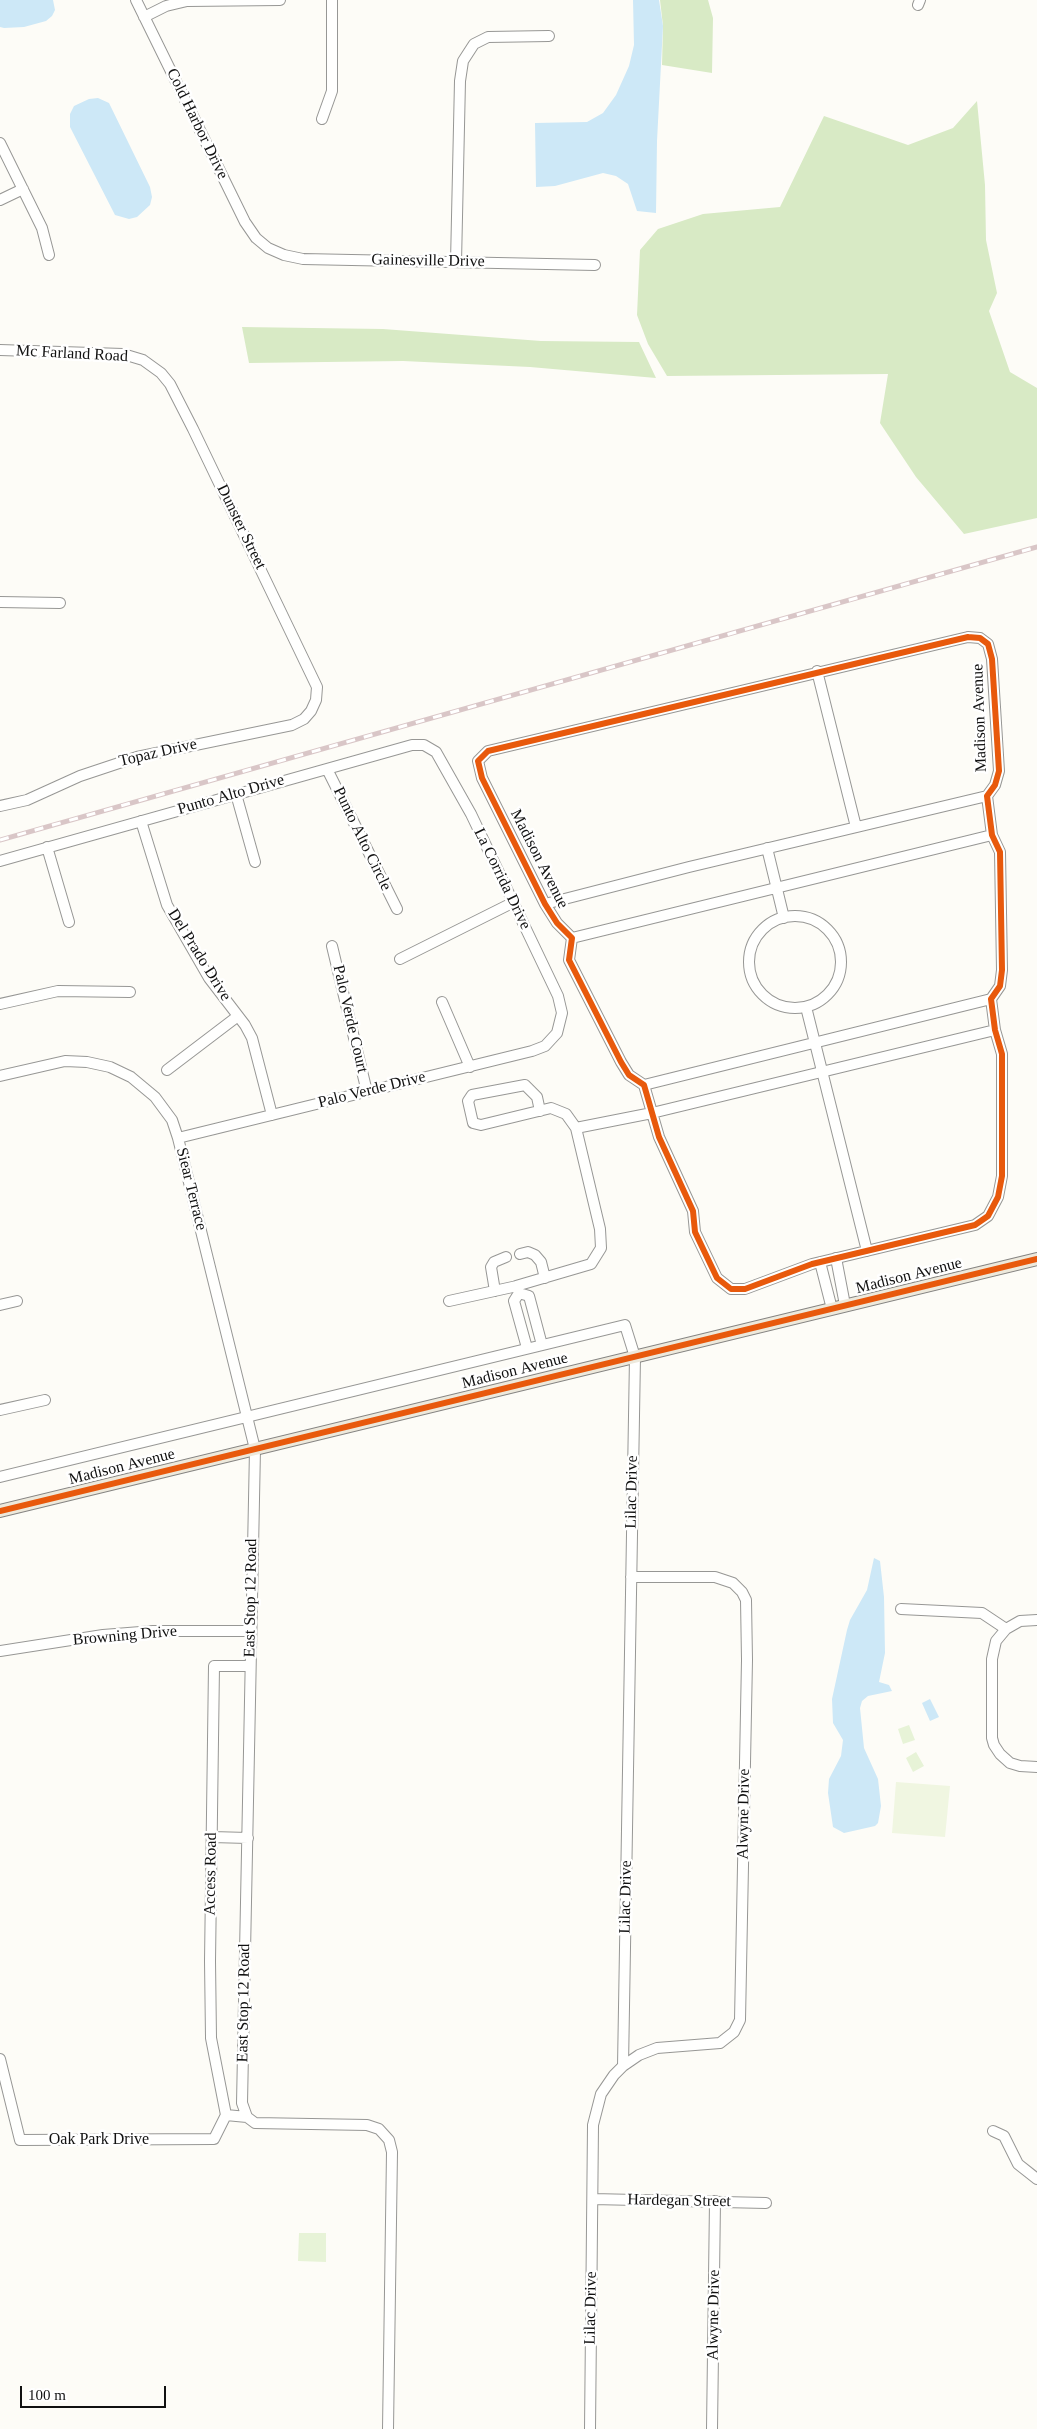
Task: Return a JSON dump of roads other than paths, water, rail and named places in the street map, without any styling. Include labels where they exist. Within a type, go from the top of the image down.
[{"type":"main road","name":"Madison Avenue","points":[[0,1511],[1037,1259]]},
{"type":"street","name":"Cold Harbor Drive","points":[[136,0],[245,222],[256,238],[264,245]]},
{"type":"street","points":[[144,17],[166,6],[187,0],[280,0]]},
{"type":"street","points":[[322,119],[332,91],[332,0]]},
{"type":"street","points":[[456,262],[460,81],[463,61],[474,44],[488,37],[549,36]]},
{"type":"street","points":[[0,143],[42,228],[49,255]]},
{"type":"street","points":[[0,200],[22,189]]},
{"type":"street","name":"Gainesville Drive","points":[[264,245],[282,255],[297,258],[595,265]]},
{"type":"street","name":"Mc Farland Road","points":[[0,350],[113,353],[143,360]]},
{"type":"street","name":"Dunster Street","points":[[143,360],[161,373],[170,384],[230,505],[316,681],[317,694],[314,706]]},
{"type":"street","points":[[0,602],[60,603]]},
{"type":"street","name":"Madison Avenue","points":[[572,938],[557,923],[545,904],[482,778],[478,763],[488,751],[817,671],[968,637],[983,640],[988,644],[992,659],[999,771],[995,786],[987,796],[992,835],[1000,852],[1002,970],[1000,986],[991,999]]},
{"type":"street","points":[[817,671],[856,827]]},
{"type":"street","name":"Topaz Drive","points":[[0,806],[27,800],[80,776],[128,759],[292,725],[304,719],[314,706]]},
{"type":"street","name":"Punto Alto Drive","points":[[0,861],[141,820],[416,745]]},
{"type":"street","name":"La Corrida Drive","points":[[416,745],[429,747],[436,752],[470,814],[514,902],[560,999],[562,1013],[558,1030]]},
{"type":"street","name":"Punto Alto Circle","points":[[327,769],[397,909]]},
{"type":"street","points":[[236,794],[255,862]]},
{"type":"street","points":[[545,904],[767,848],[987,796]]},
{"type":"street","name":"Del Prado Drive","points":[[141,820],[166,905],[209,978],[238,1016],[254,1044],[272,1115]]},
{"type":"street","points":[[644,1085],[991,999],[995,1030],[1002,1054],[1002,1176],[998,1197],[992,1211],[984,1220],[975,1225],[820,1262],[782,1274],[742,1290],[731,1289],[721,1282],[695,1232],[693,1211],[659,1137],[644,1085],[629,1075],[621,1062],[569,960],[572,938],[992,835]]},
{"type":"street","points":[[47,847],[68,922]]},
{"type":"street","points":[[767,848],[784,918]]},
{"type":"street","points":[[400,959],[514,902]]},
{"type":"street","points":[[802,917],[818,923],[832,935],[840,951],[840,969],[834,986],[822,999],[806,1007],[790,1008],[774,1003],[758,988],[751,974],[750,957],[755,942],[769,925],[784,918],[802,917]]},
{"type":"street","name":"Palo Verde Court","points":[[332,946],[367,1092]]},
{"type":"street","points":[[0,1004],[58,991],[130,992]]},
{"type":"street","points":[[442,1002],[470,1066]]},
{"type":"street","points":[[806,1007],[867,1251]]},
{"type":"street","points":[[167,1070],[238,1016]]},
{"type":"street","name":"Palo Verde Drive","points":[[178,1138],[539,1049],[550,1042],[558,1030]]},
{"type":"street","points":[[576,1128],[652,1113],[995,1030]]},
{"type":"street","name":"Siear Terrace","points":[[0,1076],[59,1062],[83,1061],[110,1067],[130,1077],[155,1097],[172,1120],[255,1449]]},
{"type":"street","points":[[449,1301],[495,1291],[517,1289],[591,1264],[602,1248],[600,1229],[576,1128],[566,1114],[551,1108],[540,1111],[481,1125],[473,1123],[468,1101],[472,1095],[525,1085],[536,1096],[540,1111]]},
{"type":"street","points":[[520,1254],[528,1252],[535,1256],[541,1262],[545,1278]]},
{"type":"street","points":[[495,1291],[492,1267],[494,1262],[506,1257]]},
{"type":"street","name":"Madison Avenue","points":[[836,1258],[846,1306]]},
{"type":"street","points":[[820,1262],[832,1309]]},
{"type":"street","points":[[0,1477],[542,1345],[529,1296],[517,1289]]},
{"type":"street","points":[[517,1289],[514,1301],[528,1348]]},
{"type":"street","points":[[0,1305],[17,1301]]},
{"type":"street","name":"Lilac Drive","points":[[542,1345],[625,1324],[635,1357],[623,2066],[608,2082],[597,2107],[593,2130],[590,2429]]},
{"type":"street","points":[[0,1410],[45,1400]]},
{"type":"street","name":"East Stop 12 Road","points":[[247,2117],[242,2104],[255,1449]]},
{"type":"street","name":"Alwyne Drive","points":[[623,2066],[639,2055],[657,2048],[720,2043],[732,2036],[740,2020],[748,1610],[746,1600],[736,1585],[720,1578],[631,1577]]},
{"type":"street","points":[[901,1609],[982,1613],[1005,1630]]},
{"type":"street","points":[[1037,1620],[1020,1622],[1005,1630],[996,1641],[992,1659],[992,1738],[994,1745],[1002,1756],[1015,1765],[1037,1767]]},
{"type":"street","name":"Browning Drive","points":[[0,1651],[103,1635],[153,1631],[250,1631]]},
{"type":"street","name":"Access Road","points":[[226,2115],[211,2038],[214,1666],[250,1666]]},
{"type":"street","points":[[212,1837],[248,1838]]},
{"type":"street","name":"Oak Park Drive","points":[[0,2059],[20,2140],[214,2139],[226,2115]]},
{"type":"street","points":[[226,2115],[247,2117],[255,2123],[371,2126],[378,2129],[389,2140],[392,2152],[388,2429]]},
{"type":"street","points":[[993,2132],[1004,2136],[1018,2164],[1037,2179]]},
{"type":"street","name":"Hardegan Street","points":[[593,2199],[766,2203]]},
{"type":"street","name":"Alwyne Drive","points":[[712,2429],[715,2201]]},
{"type":"water","points":[[0,0],[53,0],[55,10],[46,21],[24,27],[4,28],[0,27]]},
{"type":"water","points":[[633,0],[659,0],[663,26],[657,141],[656,213],[637,211],[628,184],[616,176],[603,173],[555,186],[536,187],[535,123],[587,122],[603,113],[616,95],[629,66],[634,45]]},
{"type":"water","points":[[98,98],[109,103],[150,187],[152,197],[150,205],[137,217],[129,219],[115,215],[70,127],[70,114],[74,106],[89,99]]},
{"type":"water","points":[[874,1558],[880,1561],[884,1597],[885,1653],[879,1682],[889,1685],[892,1691],[868,1696],[862,1701],[860,1708],[864,1748],[878,1779],[881,1806],[878,1823],[875,1826],[844,1833],[833,1827],[828,1793],[829,1779],[841,1756],[843,1740],[833,1723],[832,1699],[847,1630],[850,1620],[867,1590]]},
{"type":"water","points":[[930,1699],[939,1717],[930,1721],[922,1703]]},
{"type":"railway","points":[[0,840],[1037,547]]}]
